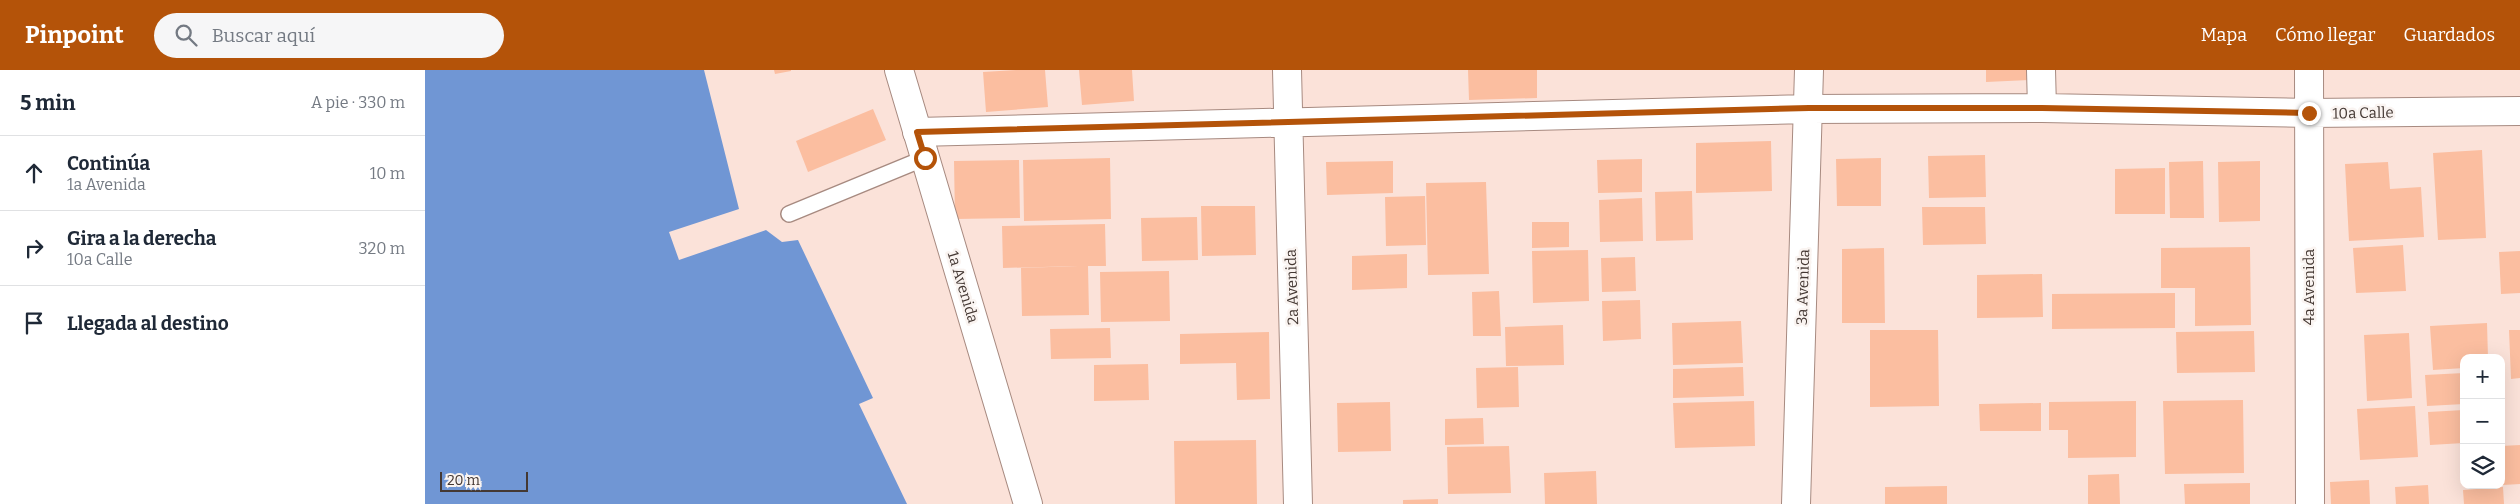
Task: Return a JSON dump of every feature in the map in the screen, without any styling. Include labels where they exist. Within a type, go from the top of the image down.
[{"type":"street","name":"1a Avenida","points":[[899,70],[1027,504]]},
{"type":"street","name":"2a Avenida","points":[[1287,70],[1298,504]]},
{"type":"street","name":"3a Avenida","points":[[1796,504],[1809,70]]},
{"type":"street","points":[[2041,70],[2042,108]]},
{"type":"street","name":"4a Avenida","points":[[2309,70],[2310,504]]},
{"type":"street","name":"10a Calle","points":[[917,132],[1287,124],[1809,108],[2042,108],[2309,113],[2520,111]]},
{"type":"lane","points":[[789,214],[925,158]]},
{"type":"water","points":[[425,70],[704,70],[739,209],[669,232],[679,260],[766,230],[782,242],[798,240],[873,398],[859,404],[907,504],[425,504]]},
{"type":"building","points":[[774,70],[791,70],[791,71],[775,74]]},
{"type":"building","points":[[1045,70],[1048,107],[986,112],[983,72]]},
{"type":"building","points":[[1079,70],[1132,70],[1134,101],[1082,105]]},
{"type":"building","points":[[1468,70],[1537,70],[1537,98],[1469,100]]},
{"type":"building","points":[[1986,70],[2028,70],[2029,80],[1986,82]]},
{"type":"building","points":[[873,109],[886,140],[808,172],[796,141]]},
{"type":"building","points":[[1771,141],[1772,191],[1696,193],[1696,143]]},
{"type":"building","points":[[2482,150],[2486,238],[2438,240],[2433,153]]},
{"type":"building","points":[[1985,155],[1986,197],[1929,198],[1928,156]]},
{"type":"building","points":[[1110,158],[1111,219],[1024,221],[1023,160]]},
{"type":"building","points":[[1881,158],[1881,206],[1837,206],[1836,159]]},
{"type":"building","points":[[1642,159],[1642,192],[1598,193],[1597,160]]},
{"type":"building","points":[[1019,160],[1020,218],[955,219],[954,161]]},
{"type":"building","points":[[1393,161],[1393,193],[1327,195],[1326,162]]},
{"type":"building","points":[[2203,161],[2204,218],[2170,218],[2169,162]]},
{"type":"building","points":[[2260,161],[2260,221],[2219,222],[2218,162]]},
{"type":"building","points":[[2388,162],[2390,189],[2421,187],[2424,237],[2349,241],[2345,164]]},
{"type":"building","points":[[2165,168],[2165,214],[2115,214],[2115,169]]},
{"type":"building","points":[[1486,182],[1489,274],[1428,275],[1426,183]]},
{"type":"building","points":[[1692,191],[1693,240],[1656,241],[1655,192]]},
{"type":"building","points":[[1425,196],[1426,245],[1386,246],[1385,197]]},
{"type":"building","points":[[1642,198],[1643,241],[1600,242],[1599,200]]},
{"type":"building","points":[[1201,206],[1255,206],[1256,255],[1202,256]]},
{"type":"building","points":[[1922,207],[1985,207],[1986,244],[1923,245]]},
{"type":"building","points":[[1197,217],[1198,260],[1142,261],[1141,218]]},
{"type":"building","points":[[1532,222],[1569,222],[1569,247],[1532,248]]},
{"type":"building","points":[[1105,224],[1106,266],[1088,266],[1089,315],[1022,316],[1021,268],[1078,266],[1003,268],[1002,226]]},
{"type":"building","points":[[2403,245],[2406,291],[2356,293],[2353,248]]},
{"type":"building","points":[[2250,247],[2251,325],[2195,326],[2195,288],[2161,288],[2161,248]]},
{"type":"building","points":[[1884,248],[1885,323],[1842,323],[1842,249]]},
{"type":"building","points":[[1588,250],[1589,301],[1533,303],[1532,251]]},
{"type":"building","points":[[2520,251],[2520,293],[2501,294],[2499,252]]},
{"type":"building","points":[[1407,254],[1407,288],[1352,290],[1352,256]]},
{"type":"building","points":[[1635,257],[1636,291],[1602,292],[1601,258]]},
{"type":"building","points":[[1169,271],[1170,321],[1101,322],[1100,272]]},
{"type":"building","points":[[2042,274],[2043,317],[1977,318],[1977,275]]},
{"type":"building","points":[[1499,291],[1501,336],[1473,336],[1472,292]]},
{"type":"building","points":[[2175,293],[2175,328],[2052,329],[2052,294]]},
{"type":"building","points":[[1640,300],[1641,339],[1603,341],[1602,301]]},
{"type":"building","points":[[1741,321],[1743,363],[1673,365],[1672,323]]},
{"type":"building","points":[[2487,323],[2488,354],[2460,354],[2460,368],[2433,370],[2430,326]]},
{"type":"building","points":[[1563,325],[1564,365],[1506,366],[1505,327]]},
{"type":"building","points":[[1110,328],[1111,358],[1051,359],[1050,329]]},
{"type":"building","points":[[1870,330],[1938,330],[1939,406],[1870,407]]},
{"type":"building","points":[[2509,330],[2520,330],[2520,378],[2511,379]]},
{"type":"building","points":[[2254,331],[2255,372],[2177,373],[2176,332]]},
{"type":"building","points":[[1269,332],[1270,399],[1237,400],[1236,363],[1180,364],[1180,334]]},
{"type":"building","points":[[2409,333],[2412,398],[2367,401],[2364,335]]},
{"type":"building","points":[[1148,364],[1149,400],[1094,401],[1094,365]]},
{"type":"building","points":[[1518,367],[1519,407],[1477,408],[1476,368]]},
{"type":"building","points":[[1743,367],[1744,396],[1673,398],[1673,369]]},
{"type":"building","points":[[2460,373],[2460,404],[2427,406],[2425,375]]},
{"type":"building","points":[[2243,400],[2244,473],[2165,474],[2163,401]]},
{"type":"building","points":[[1754,401],[1755,446],[1675,448],[1673,403]]},
{"type":"building","points":[[2136,401],[2136,457],[2068,458],[2068,430],[2049,430],[2049,402]]},
{"type":"building","points":[[1390,402],[1391,451],[1338,452],[1337,403]]},
{"type":"building","points":[[2041,403],[2041,431],[1980,431],[1979,404]]},
{"type":"building","points":[[2415,406],[2418,457],[2360,460],[2357,409]]},
{"type":"building","points":[[2460,410],[2460,443],[2430,445],[2428,412]]},
{"type":"building","points":[[1483,418],[1484,444],[1445,445],[1445,419]]},
{"type":"building","points":[[1256,440],[1257,504],[1175,504],[1174,441]]},
{"type":"building","points":[[2520,445],[2520,484],[2505,485],[2505,446]]},
{"type":"building","points":[[1509,446],[1511,493],[1448,494],[1447,447]]},
{"type":"building","points":[[1596,471],[1597,504],[1545,504],[1544,473]]},
{"type":"building","points":[[2119,474],[2120,504],[2088,504],[2088,475]]},
{"type":"building","points":[[2369,480],[2370,504],[2331,504],[2330,482]]},
{"type":"building","points":[[2250,483],[2250,504],[2185,504],[2184,484]]},
{"type":"building","points":[[2428,485],[2429,504],[2396,504],[2395,487]]},
{"type":"building","points":[[1947,486],[1947,504],[1885,504],[1885,487]]},
{"type":"building","points":[[2503,489],[2504,504],[2464,504],[2463,490]]},
{"type":"building","points":[[1438,499],[1438,504],[1403,504],[1403,500]]},
{"type":"route","points":[[925,158],[917,132],[1287,124],[1809,108],[2042,108],[2309,113]]}]
